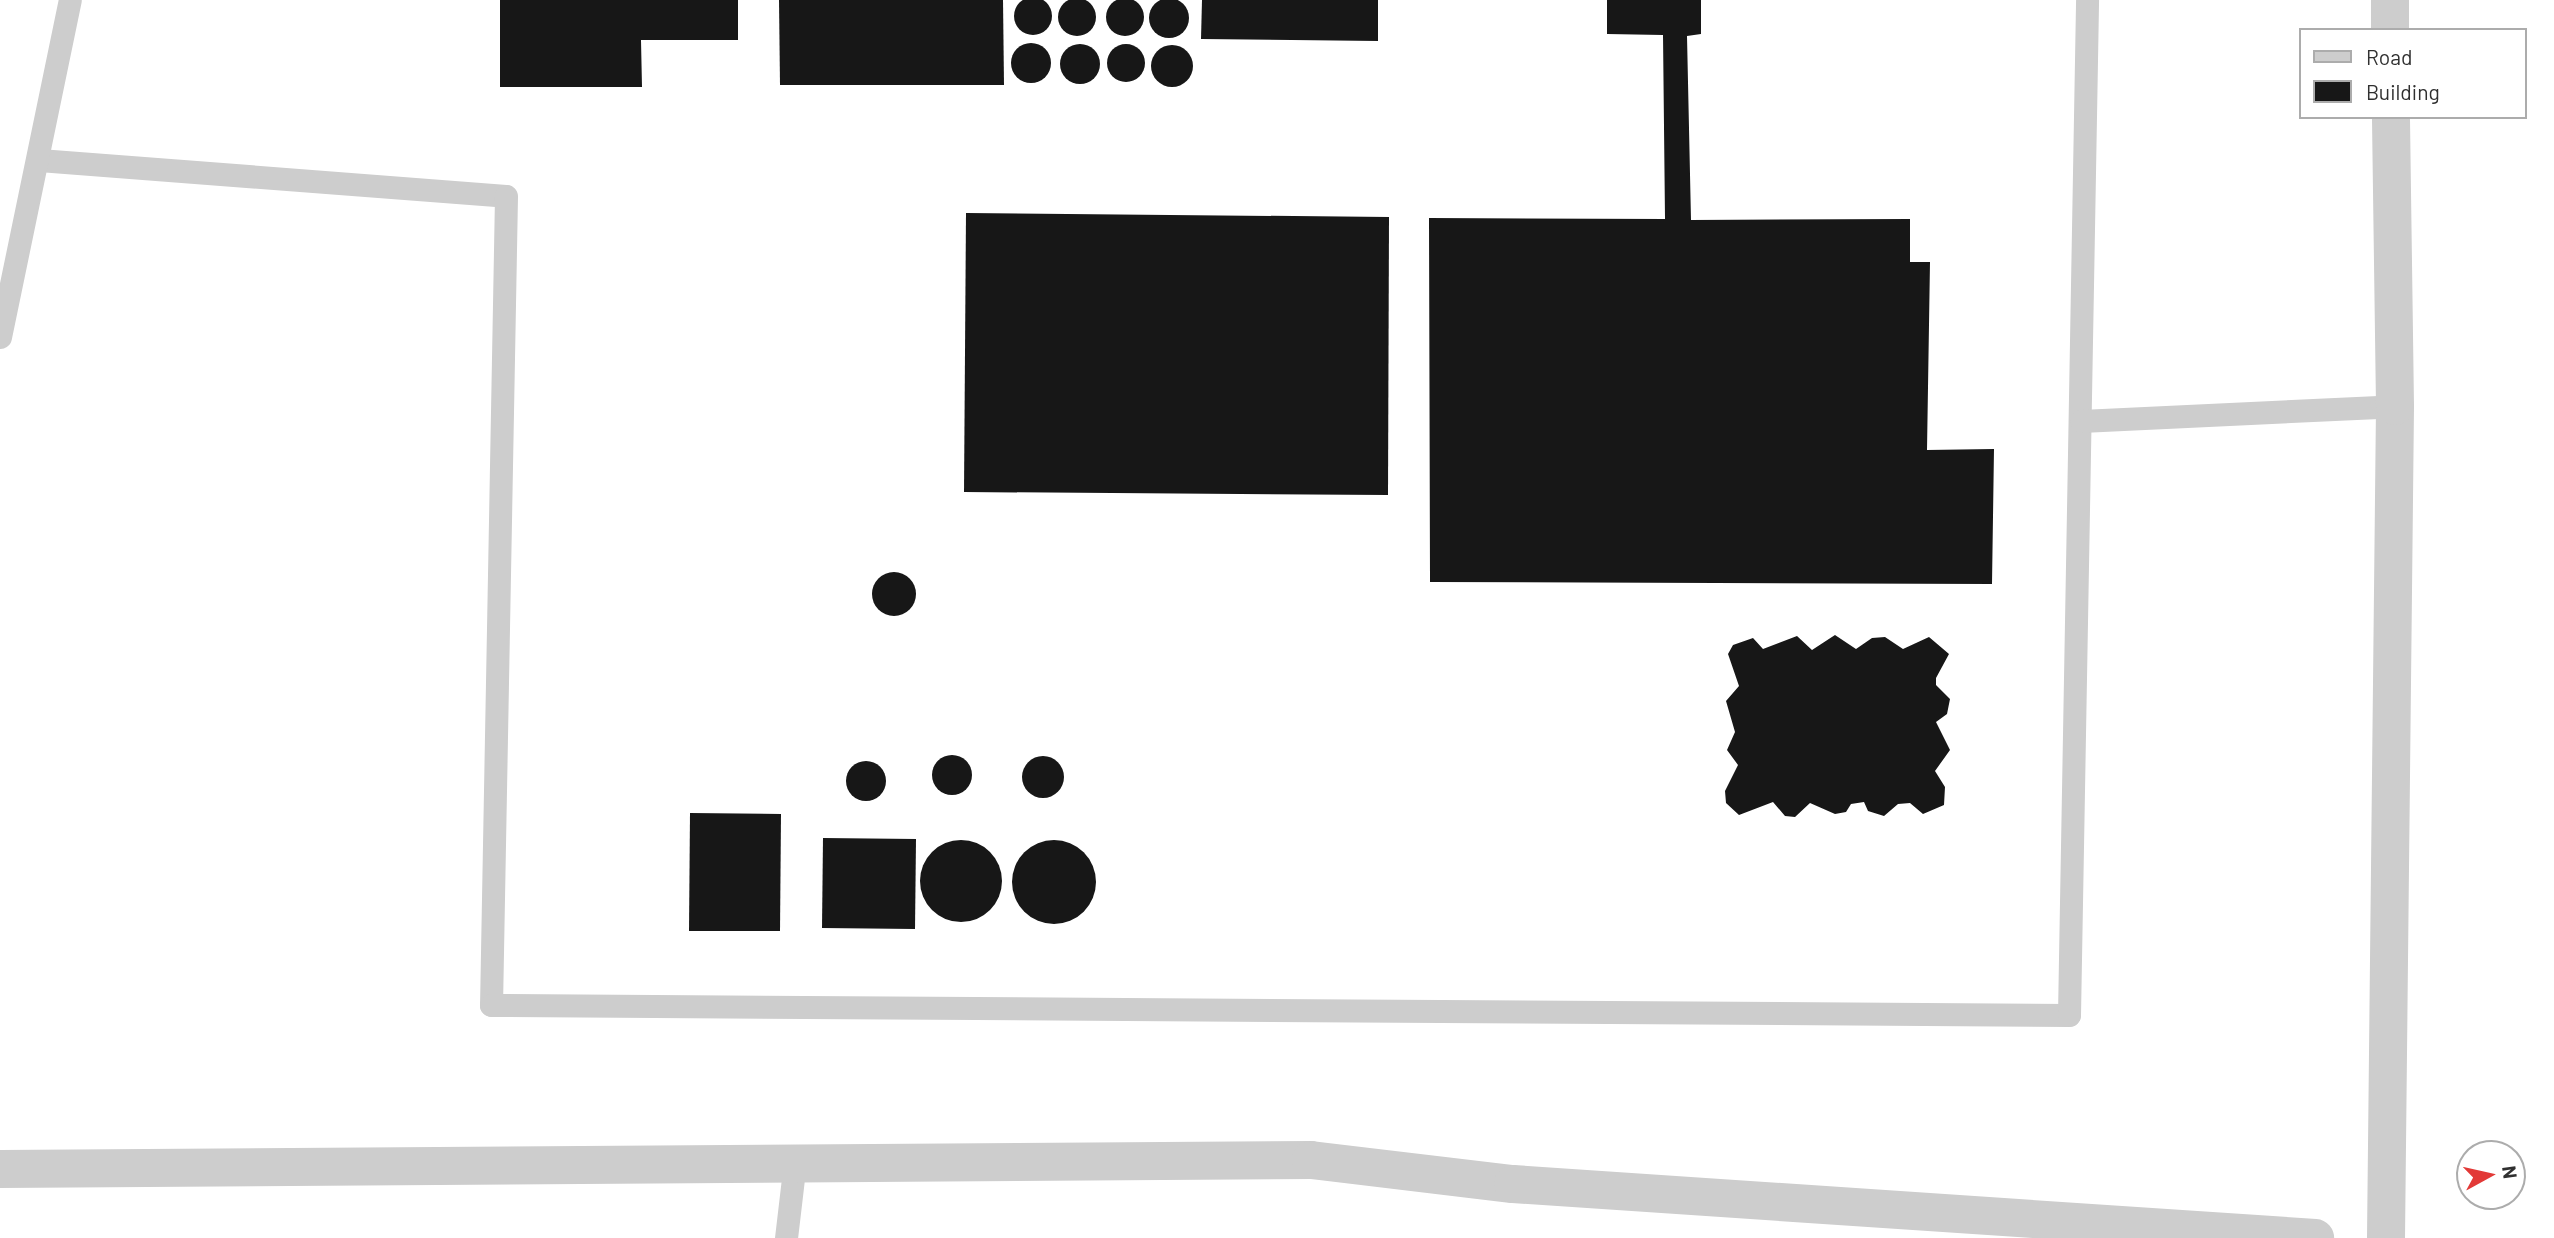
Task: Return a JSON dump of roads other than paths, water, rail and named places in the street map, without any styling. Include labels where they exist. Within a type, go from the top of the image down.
[{"type":"street","points":[[2390,0],[2390,28]]},
{"type":"street","points":[[2386,1238],[2395,406],[2391,119]]},
{"type":"street","points":[[0,1169],[795,1161],[1311,1160],[1513,1184],[2315,1238]]},
{"type":"lane","points":[[0,337],[39,160],[70,0]]},
{"type":"lane","points":[[39,160],[506,196],[491,1005],[2069,1015],[2087,0]]},
{"type":"lane","points":[[2081,421],[2395,406]]},
{"type":"lane","points":[[786,1238],[795,1161]]}]
